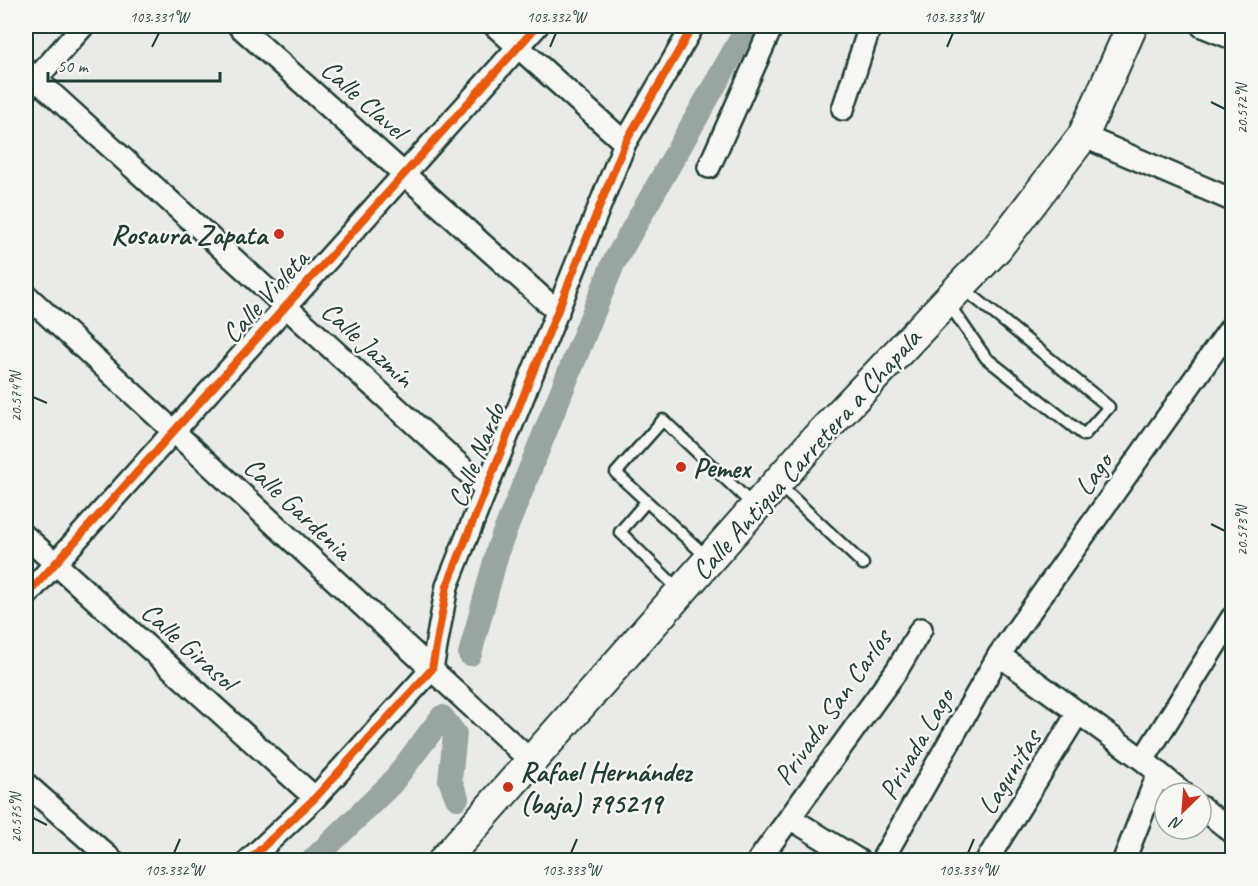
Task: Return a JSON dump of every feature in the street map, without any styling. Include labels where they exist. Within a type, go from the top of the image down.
[{"type":"main road","name":"Calle Antigua Carretera a Chapala","points":[[456,856],[532,762],[755,507],[997,248],[1083,136],[1132,26]]},
{"type":"street","points":[[29,80],[83,26]]},
{"type":"street","name":"Calle Clavel","points":[[239,26],[558,312]]},
{"type":"street","points":[[495,26],[626,143]]},
{"type":"street","name":"Calle Violeta","points":[[26,596],[537,26]]},
{"type":"street","name":"Calle Nardo","points":[[432,669],[447,586],[626,143],[693,26]]},
{"type":"street","points":[[709,167],[772,26]]},
{"type":"street","points":[[843,109],[870,26]]},
{"type":"street","points":[[1202,26],[1233,38]]},
{"type":"street","name":"Calle Jazmín","points":[[29,80],[486,489]]},
{"type":"street","points":[[1083,136],[1233,200]]},
{"type":"street","name":"Calle Gardenia","points":[[26,295],[532,762]]},
{"type":"street","name":"Lago","points":[[999,655],[1233,327]]},
{"type":"street","name":"Calle Girasol","points":[[26,537],[315,798]]},
{"type":"street","points":[[1124,861],[1150,767],[1233,618]]},
{"type":"street","name":"Privada San Carlos","points":[[759,861],[897,670],[921,629]]},
{"type":"street","points":[[999,655],[1168,781]]},
{"type":"street","name":"Privada Lago","points":[[882,861],[999,655]]},
{"type":"street","points":[[249,861],[315,798],[432,669]]},
{"type":"street","name":"Lagunitas","points":[[987,861],[1078,713]]},
{"type":"street","points":[[26,784],[112,861]]},
{"type":"street","points":[[1213,816],[1233,832]]},
{"type":"street","name":"Privada San Carlos","points":[[790,818],[858,861]]},
{"type":"lane","points":[[953,293],[1109,407],[1084,435],[986,358],[953,293]]},
{"type":"lane","points":[[710,559],[616,474],[663,420],[755,507]]},
{"type":"lane","points":[[777,483],[863,564]]},
{"type":"lane","points":[[646,502],[620,532],[681,592]]},
{"type":"waterway","points":[[470,654],[499,546],[613,264],[741,39],[744,26]]},
{"type":"waterway","points":[[313,860],[391,784],[442,717],[455,734],[450,780],[457,798]]},
{"type":"cycle path","points":[[26,596],[537,26]]},
{"type":"cycle path","points":[[249,860],[315,798],[432,669],[447,586],[625,143],[693,26]]},
{"type":"place","name":"Rosaura Zapata","points":[[279,234]]},
{"type":"place","name":"Pemex","points":[[681,467]]},
{"type":"place","name":"Rafael Hernández (baja) 795219","points":[[508,787]]}]
